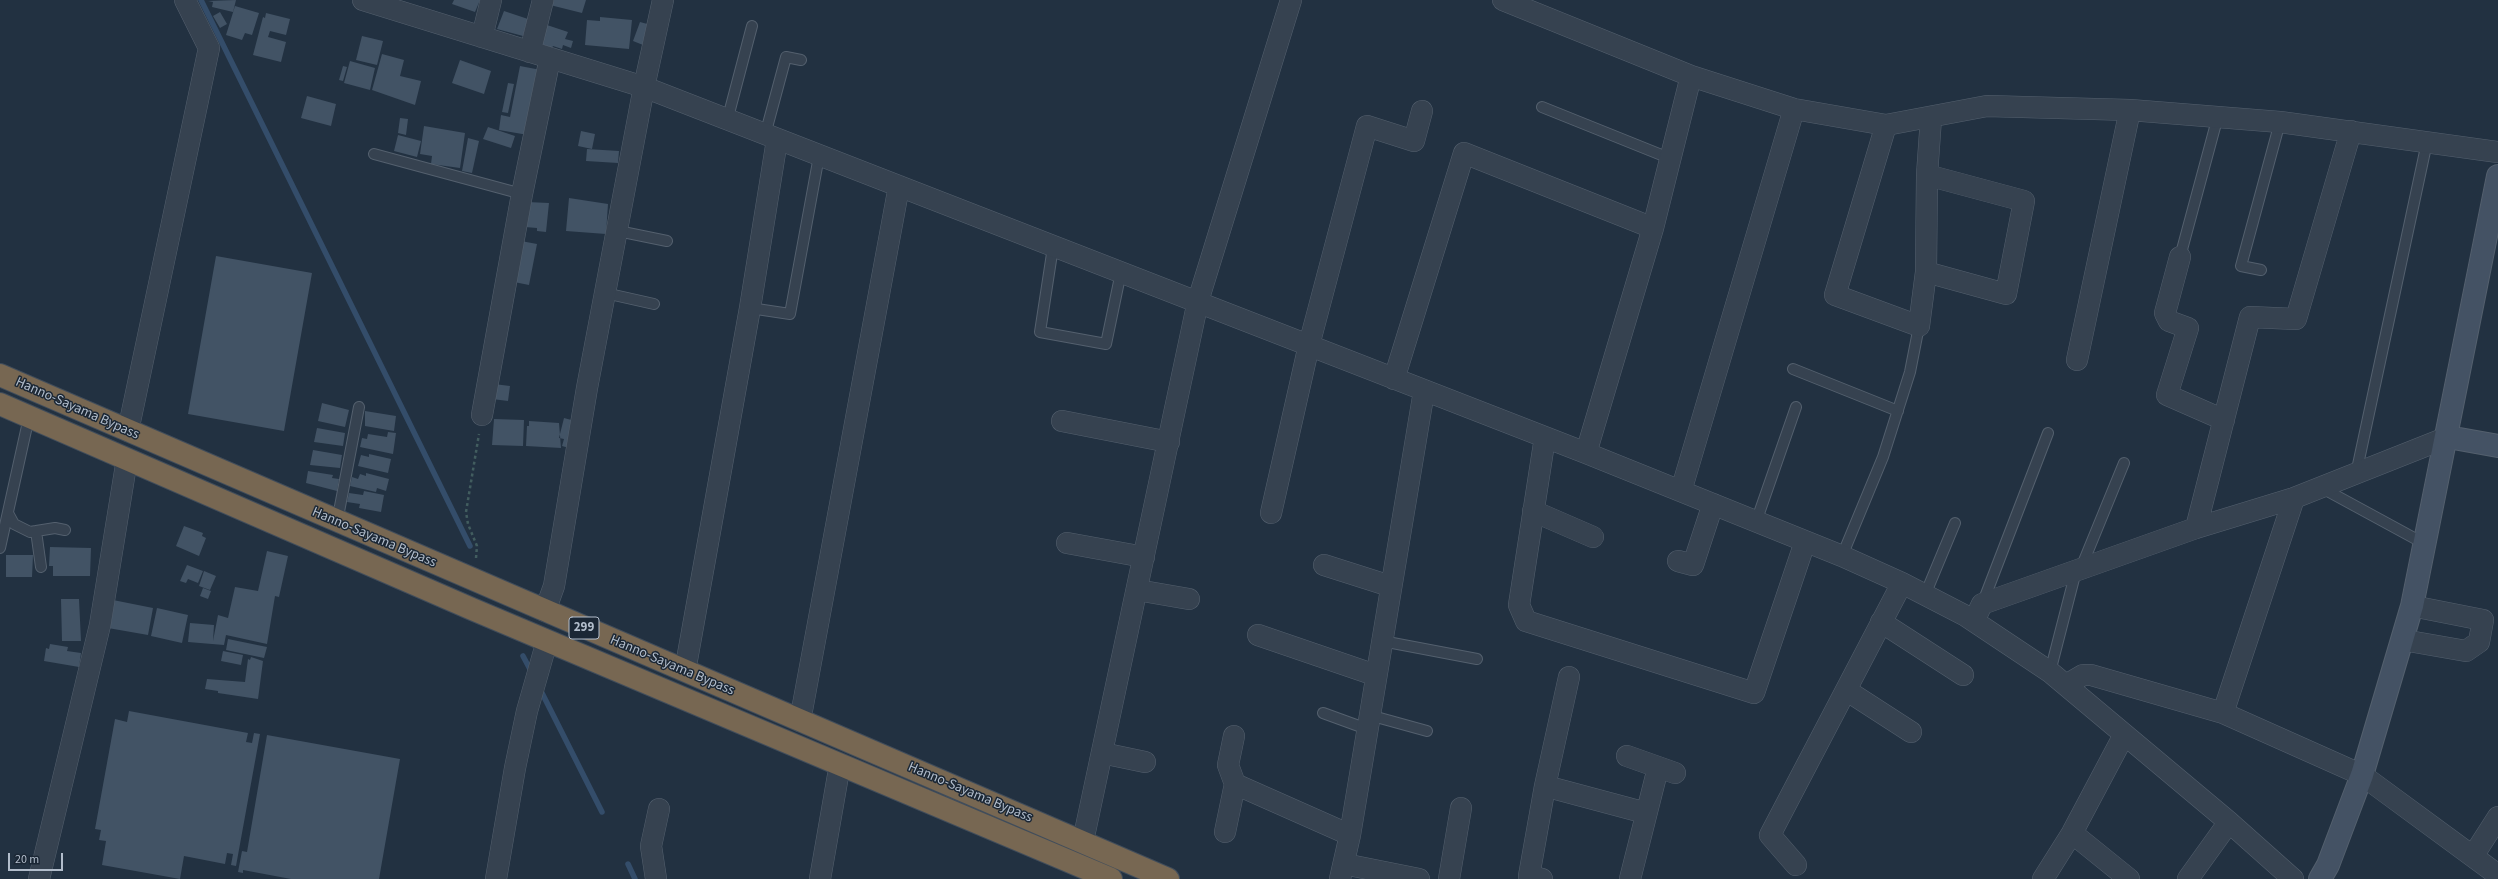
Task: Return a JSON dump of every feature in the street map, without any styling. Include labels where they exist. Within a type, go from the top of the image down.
[{"type":"highway","name":"Hanno-Sayama Bypass","points":[[0,375],[337,522],[1083,841],[1168,879]]},
{"type":"highway","name":"Hanno-Sayama Bypass","points":[[0,404],[547,641],[840,764],[1076,872],[1111,879]]},
{"type":"street","points":[[128,431],[209,48],[185,0]]},
{"type":"street","points":[[363,0],[644,87],[727,121],[1198,301],[1586,453],[1842,556],[1925,595],[1978,613],[2229,822],[2293,879]]},
{"type":"street","points":[[482,37],[491,0]]},
{"type":"street","points":[[530,52],[543,0]]},
{"type":"street","points":[[545,611],[554,586],[605,293],[618,231],[644,87],[663,0]]},
{"type":"street","points":[[1083,841],[1138,590],[1198,301],[1291,0]]},
{"type":"street","points":[[1503,0],[1691,76],[1794,110],[1886,125],[1931,118],[1987,106],[2130,110],[2280,122],[2498,152]]},
{"type":"street","points":[[482,415],[522,194],[550,58]]},
{"type":"street","points":[[1586,453],[1653,228],[1669,158],[1691,76]]},
{"type":"street","points":[[1681,491],[1794,110]]},
{"type":"street","points":[[2077,360],[2130,110]]},
{"type":"street","points":[[1271,513],[1309,345],[1367,126],[1414,142],[1422,111]]},
{"type":"street","points":[[1886,125],[1835,295],[1919,326],[1926,272],[1927,175],[1931,118]]},
{"type":"street","points":[[2196,528],[2250,317],[2296,319],[2351,131]]},
{"type":"street","points":[[685,671],[750,308],[771,137]]},
{"type":"street","points":[[1394,379],[1464,153],[1653,228]]},
{"type":"street","points":[[1926,272],[2006,294],[2024,200],[1927,175]]},
{"type":"street","points":[[2320,879],[2331,858],[2362,775],[2412,606],[2448,436],[2498,176]]},
{"type":"street","points":[[800,721],[899,186]]},
{"type":"street","points":[[2180,257],[2165,313],[2169,321],[2188,328],[2168,395],[2224,420]]},
{"type":"street","points":[[1419,879],[1342,871],[1350,835],[1375,675],[1424,390]]},
{"type":"street","points":[[1062,421],[1169,442]]},
{"type":"street","points":[[1539,435],[1533,511],[1519,605],[1526,622],[1754,693],[1805,542]]},
{"type":"street","points":[[1504,603],[1539,435]]},
{"type":"street","points":[[1978,613],[2078,571],[2196,528],[2322,488],[2448,436],[2498,446]]},
{"type":"street","points":[[39,879],[100,625],[127,459]]},
{"type":"street","points":[[2223,713],[2294,498]]},
{"type":"street","points":[[1678,561],[1693,565],[1713,504]]},
{"type":"street","points":[[1533,511],[1593,537]]},
{"type":"street","points":[[1067,543],[1144,557]]},
{"type":"street","points":[[1324,565],[1390,586]]},
{"type":"street","points":[[1796,865],[1770,835],[1902,583]]},
{"type":"street","points":[[1138,590],[1190,599]]},
{"type":"street","points":[[2403,640],[2466,651],[2479,642],[2483,620],[2412,606]]},
{"type":"street","points":[[1881,622],[1963,675]]},
{"type":"street","points":[[1258,635],[1375,675]]},
{"type":"street","points":[[496,879],[515,768],[547,641]]},
{"type":"street","points":[[2066,685],[2083,675],[2091,675],[2223,713],[2362,775],[2498,875]]},
{"type":"street","points":[[1542,879],[1529,876],[1545,786],[1569,677]]},
{"type":"street","points":[[1846,690],[1911,732]]},
{"type":"street","points":[[2043,879],[2072,833],[2124,734]]},
{"type":"street","points":[[1225,832],[1235,784],[1228,765],[1234,736]]},
{"type":"street","points":[[1102,753],[1145,762]]},
{"type":"street","points":[[1627,756],[1666,771],[1646,813],[1635,877]]},
{"type":"street","points":[[820,879],[840,764]]},
{"type":"street","points":[[1235,784],[1350,835]]},
{"type":"street","points":[[1545,786],[1646,813]]},
{"type":"street","points":[[1448,879],[1461,808]]},
{"type":"street","points":[[656,879],[651,846],[659,809]]},
{"type":"street","points":[[2473,856],[2498,817]]},
{"type":"street","points":[[2188,879],[2229,822]]},
{"type":"street","points":[[2072,833],[2129,879]]},
{"type":"lane","points":[[727,121],[752,26]]},
{"type":"lane","points":[[771,137],[786,57],[801,60]]},
{"type":"lane","points":[[1542,107],[1669,158]]},
{"type":"lane","points":[[2180,257],[2218,116]]},
{"type":"lane","points":[[2261,270],[2241,266],[2280,122]]},
{"type":"lane","points":[[2356,475],[2427,142]]},
{"type":"lane","points":[[374,154],[522,194]]},
{"type":"lane","points":[[750,308],[790,314],[819,156]]},
{"type":"lane","points":[[618,231],[667,241]]},
{"type":"lane","points":[[1053,246],[1040,332],[1106,344],[1121,272]]},
{"type":"lane","points":[[605,293],[654,304]]},
{"type":"lane","points":[[1842,556],[1883,457],[1910,372],[1919,326]]},
{"type":"lane","points":[[1793,369],[1898,410]]},
{"type":"lane","points":[[337,522],[359,407]]},
{"type":"lane","points":[[1756,522],[1796,407]]},
{"type":"lane","points":[[0,548],[29,417]]},
{"type":"lane","points":[[1978,613],[2048,433]]},
{"type":"lane","points":[[2050,672],[2078,571],[2124,463]]},
{"type":"lane","points":[[2322,488],[2425,544]]},
{"type":"lane","points":[[8,513],[14,524],[30,532],[55,528],[65,530]]},
{"type":"lane","points":[[1925,595],[1955,523]]},
{"type":"lane","points":[[36,531],[41,567]]},
{"type":"lane","points":[[1382,641],[1477,659]]},
{"type":"lane","points":[[1323,713],[1427,731]]},
{"type":"path","points":[[474,580],[477,546],[468,524],[466,512],[482,415]]},
{"type":"building","points":[[236,0],[233,12],[212,7],[213,2],[208,1]]},
{"type":"building","points":[[454,0],[480,0],[475,12],[452,4]]},
{"type":"building","points":[[551,0],[586,0],[582,13],[550,5]]},
{"type":"building","points":[[235,6],[259,13],[252,35],[245,33],[242,40],[226,35]]},
{"type":"building","points":[[504,11],[528,19],[523,36],[497,29]]},
{"type":"building","points":[[220,12],[227,24],[220,28],[213,16]]},
{"type":"building","points":[[266,13],[290,19],[286,35],[270,31],[268,37],[286,42],[281,62],[253,55],[263,17],[265,18]]},
{"type":"building","points":[[600,17],[632,20],[629,49],[585,45],[587,20],[600,21]]},
{"type":"building","points":[[640,22],[651,25],[643,45],[633,41]]},
{"type":"building","points":[[547,25],[568,32],[565,39],[573,41],[571,48],[563,45],[562,49],[553,46],[552,48],[541,44]]},
{"type":"building","points":[[362,36],[383,41],[377,65],[356,60]]},
{"type":"building","points":[[382,54],[404,60],[400,76],[421,81],[415,105],[372,90]]},
{"type":"building","points":[[460,60],[491,71],[484,94],[452,83]]},
{"type":"building","points":[[350,61],[375,68],[370,90],[344,83]]},
{"type":"building","points":[[343,66],[347,67],[343,81],[339,80]]},
{"type":"building","points":[[520,66],[541,70],[528,135],[499,130],[501,115],[510,117]]},
{"type":"building","points":[[508,83],[514,84],[508,113],[502,112]]},
{"type":"building","points":[[307,96],[336,104],[331,126],[301,118]]},
{"type":"building","points":[[400,118],[408,119],[406,135],[398,133]]},
{"type":"building","points":[[424,126],[465,133],[460,168],[431,164],[432,156],[420,154]]},
{"type":"building","points":[[488,127],[515,136],[511,148],[483,139]]},
{"type":"building","points":[[581,131],[595,134],[592,149],[578,146]]},
{"type":"building","points":[[398,135],[421,141],[417,157],[394,151]]},
{"type":"building","points":[[468,138],[479,141],[472,173],[462,171]]},
{"type":"building","points":[[587,149],[619,151],[618,163],[586,161]]},
{"type":"building","points":[[569,198],[608,204],[606,234],[566,231]]},
{"type":"building","points":[[527,202],[549,203],[546,232],[537,231],[537,228],[525,227]]},
{"type":"building","points":[[521,241],[537,244],[529,285],[514,282]]},
{"type":"building","points":[[216,256],[312,273],[284,431],[188,414]]},
{"type":"building","points":[[494,384],[510,386],[508,401],[492,399]]},
{"type":"building","points":[[322,403],[349,410],[345,427],[318,421]]},
{"type":"building","points":[[365,411],[396,416],[394,431],[365,426]]},
{"type":"building","points":[[564,418],[575,421],[569,448],[562,446],[564,439],[559,438]]},
{"type":"building","points":[[494,419],[524,420],[523,446],[492,445]]},
{"type":"building","points":[[529,421],[559,423],[561,448],[526,446],[527,426],[529,426]]},
{"type":"building","points":[[317,428],[345,433],[343,446],[314,442]]},
{"type":"building","points":[[388,432],[396,433],[393,454],[360,447],[362,438],[367,439],[368,434],[387,437]]},
{"type":"building","points":[[313,450],[342,455],[340,468],[310,465]]},
{"type":"building","points":[[369,454],[391,459],[388,473],[358,466],[361,455],[369,457]]},
{"type":"building","points":[[308,471],[333,475],[332,478],[339,479],[337,491],[306,483]]},
{"type":"building","points":[[366,473],[389,479],[386,491],[377,488],[376,492],[350,486],[352,477],[358,479],[360,474],[366,476]]},
{"type":"building","points":[[364,491],[384,495],[381,512],[359,508],[360,504],[347,502],[349,493],[363,495]]},
{"type":"building","points":[[184,526],[203,533],[202,536],[206,538],[199,556],[176,546]]},
{"type":"building","points":[[50,547],[91,548],[90,576],[53,576],[53,566],[49,566]]},
{"type":"building","points":[[267,551],[288,556],[279,597],[275,596],[267,644],[226,635],[224,645],[188,642],[190,623],[214,625],[213,641],[218,615],[228,618],[235,587],[258,591]]},
{"type":"building","points":[[6,555],[33,555],[32,577],[6,577]]},
{"type":"building","points":[[187,565],[203,571],[198,583],[188,579],[186,583],[180,581]]},
{"type":"building","points":[[204,571],[216,576],[210,590],[199,586]]},
{"type":"building","points":[[203,588],[211,591],[208,599],[200,596]]},
{"type":"building","points":[[61,599],[79,599],[81,641],[62,641]]},
{"type":"building","points":[[113,600],[153,608],[148,635],[108,628]]},
{"type":"building","points":[[157,608],[188,615],[182,643],[151,636]]},
{"type":"building","points":[[228,639],[267,647],[264,658],[226,650]]},
{"type":"building","points":[[50,644],[68,647],[67,651],[81,653],[79,667],[44,661],[46,648],[49,649]]},
{"type":"building","points":[[223,651],[243,655],[241,665],[221,661]]},
{"type":"building","points":[[251,657],[263,661],[258,699],[218,693],[218,691],[205,689],[207,679],[245,682],[248,659],[250,660]]},
{"type":"building","points":[[129,711],[248,733],[246,742],[252,743],[254,733],[260,734],[236,866],[231,865],[233,854],[227,853],[225,864],[184,856],[180,879],[102,865],[106,841],[99,840],[101,830],[95,829],[115,719],[127,722]]},
{"type":"building","points":[[267,735],[400,759],[379,879],[291,879],[243,870],[243,873],[238,872],[242,851],[247,852]]},
{"type":"waterway","points":[[201,0],[470,546]]},
{"type":"waterway","points":[[523,656],[532,673]]},
{"type":"waterway","points":[[540,689],[602,812]]},
{"type":"waterway","points":[[628,864],[635,879]]}]
